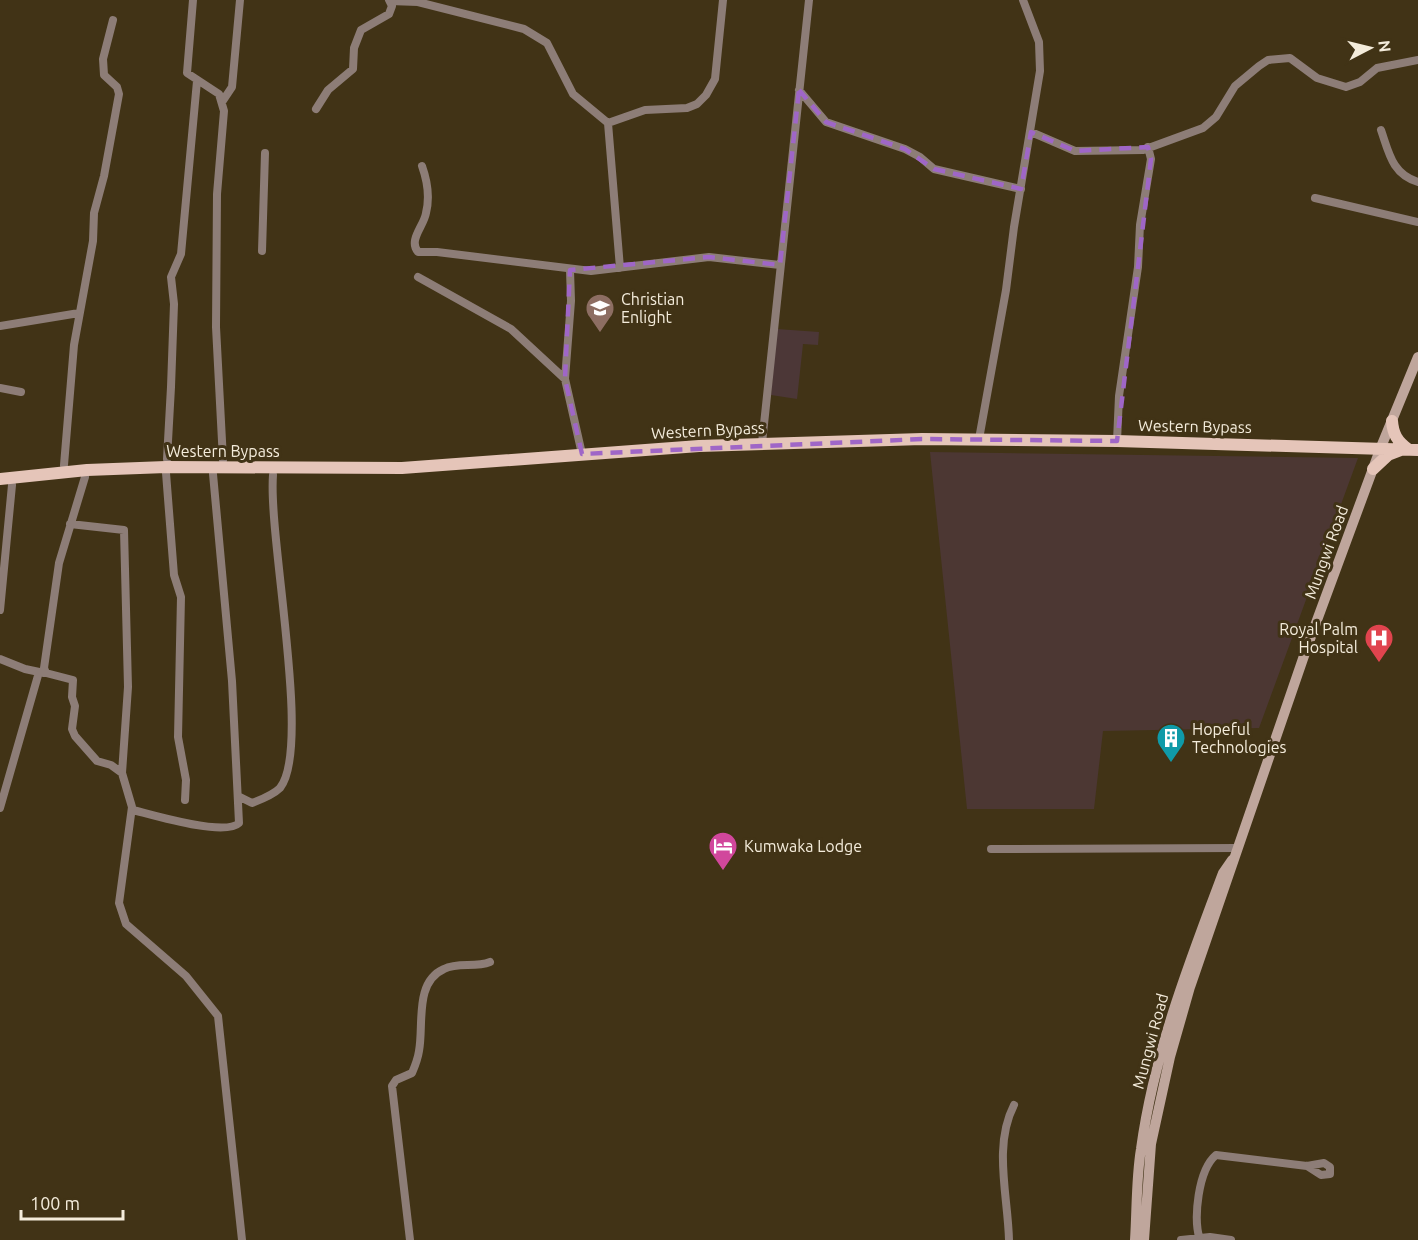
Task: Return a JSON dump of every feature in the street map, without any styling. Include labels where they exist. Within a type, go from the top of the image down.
[{"type":"main road","name":"Mungwi Road","points":[[1135,1240],[1140,1149],[1161,1052],[1180,986],[1223,873],[1237,848],[1381,447],[1418,357]]},
{"type":"main road","points":[[1392,421],[1393,432],[1398,442],[1413,449]]},
{"type":"main road","name":"Western Bypass","points":[[6,482],[87,470],[166,467],[402,468],[762,443],[979,439],[1413,449]]},
{"type":"main road","points":[[1358,447],[1371,460],[1373,469]]},
{"type":"main road","points":[[1373,469],[1388,455],[1413,449]]},
{"type":"main road","name":"Mungwi Road","points":[[1144,1240],[1151,1144],[1162,1089],[1190,987],[1230,875],[1232,860]]},
{"type":"street","points":[[193,0],[188,73],[219,94],[224,111],[217,194],[216,327],[223,460]]},
{"type":"street","points":[[222,102],[232,87],[240,0]]},
{"type":"street","points":[[608,123],[645,110],[687,108],[697,104],[706,95],[715,79],[723,0]]},
{"type":"street","points":[[762,443],[809,0]]},
{"type":"street","points":[[979,439],[1008,282],[1040,70],[1040,50],[1034,26],[1023,0]]},
{"type":"street","points":[[389,1],[441,4],[524,29],[543,40],[553,51],[573,94],[608,123],[620,268]]},
{"type":"street","points":[[316,110],[328,90],[353,69],[354,48],[361,30],[390,14],[392,6],[389,1]]},
{"type":"street","points":[[64,465],[80,313],[93,241],[94,213],[119,94],[117,87],[104,75],[103,59],[113,20]]},
{"type":"street","points":[[1031,132],[1075,151],[1136,152],[1203,128],[1216,117],[1235,86],[1268,60],[1290,58],[1317,78],[1346,87],[1360,82],[1377,68],[1418,60]]},
{"type":"street","points":[[166,459],[174,304],[171,277],[181,254],[197,81]]},
{"type":"street","points":[[799,90],[826,122],[905,148],[920,156],[934,169],[1021,189]]},
{"type":"street","points":[[1381,130],[1395,168],[1401,175],[1418,182]]},
{"type":"street","points":[[1117,441],[1122,374],[1140,252],[1140,225],[1151,159],[1148,147]]},
{"type":"street","points":[[262,251],[265,153]]},
{"type":"street","points":[[422,166],[427,204],[423,223],[415,239],[414,245],[418,252],[483,257],[570,270],[620,268],[710,257],[780,265]]},
{"type":"street","points":[[1315,198],[1418,222]]},
{"type":"street","points":[[570,270],[571,301],[565,379],[582,454]]},
{"type":"street","points":[[418,277],[511,329],[565,379]]},
{"type":"street","points":[[0,326],[80,313]]},
{"type":"street","points":[[0,388],[21,392]]},
{"type":"street","points":[[166,473],[174,575],[181,597],[178,737],[186,780],[185,800]]},
{"type":"street","points":[[133,810],[185,822],[234,827],[239,823],[232,681],[213,474]]},
{"type":"street","points":[[238,796],[252,803],[280,788],[292,759],[290,675],[273,522],[273,475]]},
{"type":"street","points":[[0,808],[43,672],[59,562],[85,477]]},
{"type":"street","points":[[0,610],[6,482]]},
{"type":"street","points":[[70,524],[124,530],[128,687],[122,773],[133,810],[120,893],[122,916],[126,924],[186,976],[218,1016],[242,1240]]},
{"type":"street","points":[[0,659],[73,680],[72,697],[75,706],[72,729],[75,736],[97,761],[111,765],[122,773]]},
{"type":"street","points":[[991,849],[1237,848]]},
{"type":"street","points":[[410,1240],[392,1086],[396,1080],[412,1073],[419,1053],[424,995],[433,976],[443,969],[454,966],[482,965],[490,962]]},
{"type":"street","points":[[1009,1240],[1002,1167],[1007,1120],[1014,1105]]},
{"type":"street","points":[[1199,1239],[1196,1222],[1202,1184],[1209,1164],[1216,1155],[1224,1154],[1307,1166]]},
{"type":"street","points":[[1181,1240],[1231,1240]]},
{"type":"highlighted area","points":[[799,90],[826,122],[905,149],[934,169],[1021,189],[1031,132],[1075,151],[1148,147],[1151,159],[1117,441],[922,439],[582,454],[565,379],[570,270],[709,257],[780,265]]},
{"type":"shaded area","points":[[777,329],[819,332],[818,345],[803,344],[797,399],[771,395]]},
{"type":"shaded area","points":[[930,452],[1358,458],[1259,728],[1103,731],[1094,809],[967,809]]},
{"type":"place","name":"Christian Enlight","points":[[600,334]]},
{"type":"place","name":"Royal Palm Hospital","points":[[1379,664]]},
{"type":"place","name":"Hopeful Technologies","points":[[1171,764]]},
{"type":"place","name":"Kumwaka Lodge","points":[[723,872]]}]
